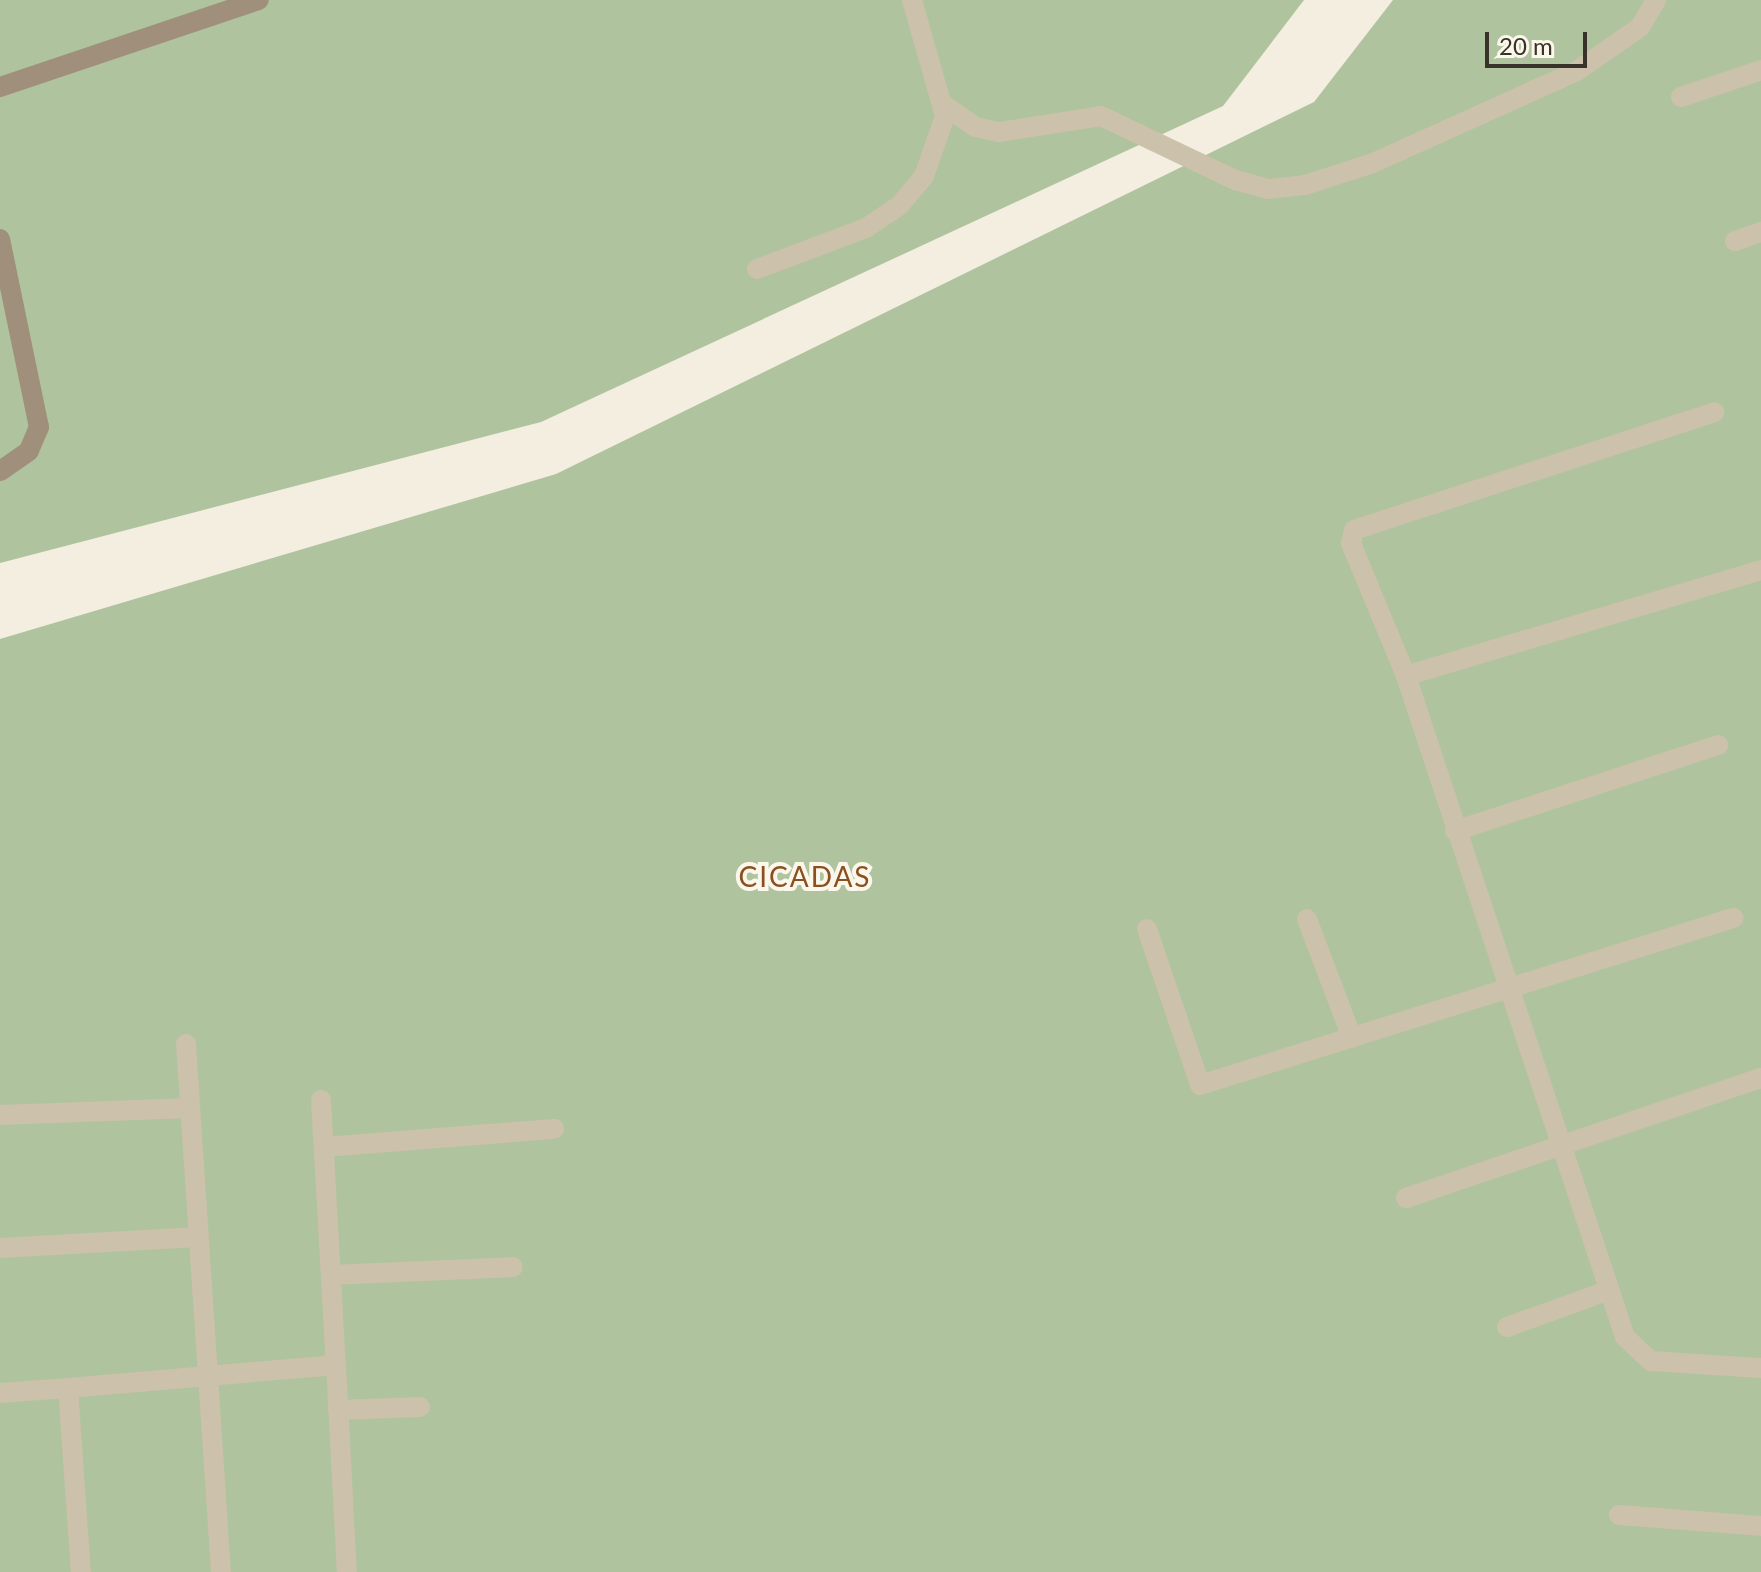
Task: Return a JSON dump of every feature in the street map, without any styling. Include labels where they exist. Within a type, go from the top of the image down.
[{"type":"street","points":[[0,87],[259,0]]},
{"type":"street","points":[[757,269],[866,228],[899,206],[943,136],[944,105],[912,0]]},
{"type":"street","points":[[944,105],[975,127],[999,132],[1101,116],[1235,180],[1268,189],[1305,185],[1373,163],[1577,71],[1640,27],[1656,0]]},
{"type":"street","points":[[1681,97],[1761,70]]},
{"type":"street","points":[[1735,241],[1761,232]]},
{"type":"street","points":[[0,239],[39,427],[29,451],[0,471]]},
{"type":"street","points":[[1714,412],[1354,530],[1351,543],[1406,676],[1455,831],[1564,1146],[1607,1291],[1637,1355],[1761,1368]]},
{"type":"street","points":[[1406,676],[1761,570]]},
{"type":"street","points":[[1455,831],[1718,745]]},
{"type":"street","points":[[1147,929],[1200,1085],[1733,918]]},
{"type":"street","points":[[1307,919],[1352,1038]]},
{"type":"street","points":[[186,1044],[221,1572]]},
{"type":"street","points":[[1406,1198],[1761,1078]]},
{"type":"street","points":[[321,1100],[347,1572]]},
{"type":"street","points":[[0,1115],[190,1108]]},
{"type":"street","points":[[324,1147],[554,1129]]},
{"type":"street","points":[[0,1248],[199,1237]]},
{"type":"street","points":[[331,1275],[513,1267]]},
{"type":"street","points":[[1507,1327],[1607,1291]]},
{"type":"street","points":[[0,1393],[336,1365]]},
{"type":"street","points":[[68,1388],[81,1572]]},
{"type":"street","points":[[338,1410],[420,1407]]},
{"type":"street","points":[[1619,1515],[1761,1526]]},
{"type":"green space","points":[[0,0],[1304,0],[1223,106],[541,422],[0,563]]},
{"type":"green space","points":[[1393,0],[1761,0],[1761,1572],[0,1572],[0,639],[556,474],[1314,102]]},
{"type":"district","name":"CICADAS","points":[[805,876]]}]
